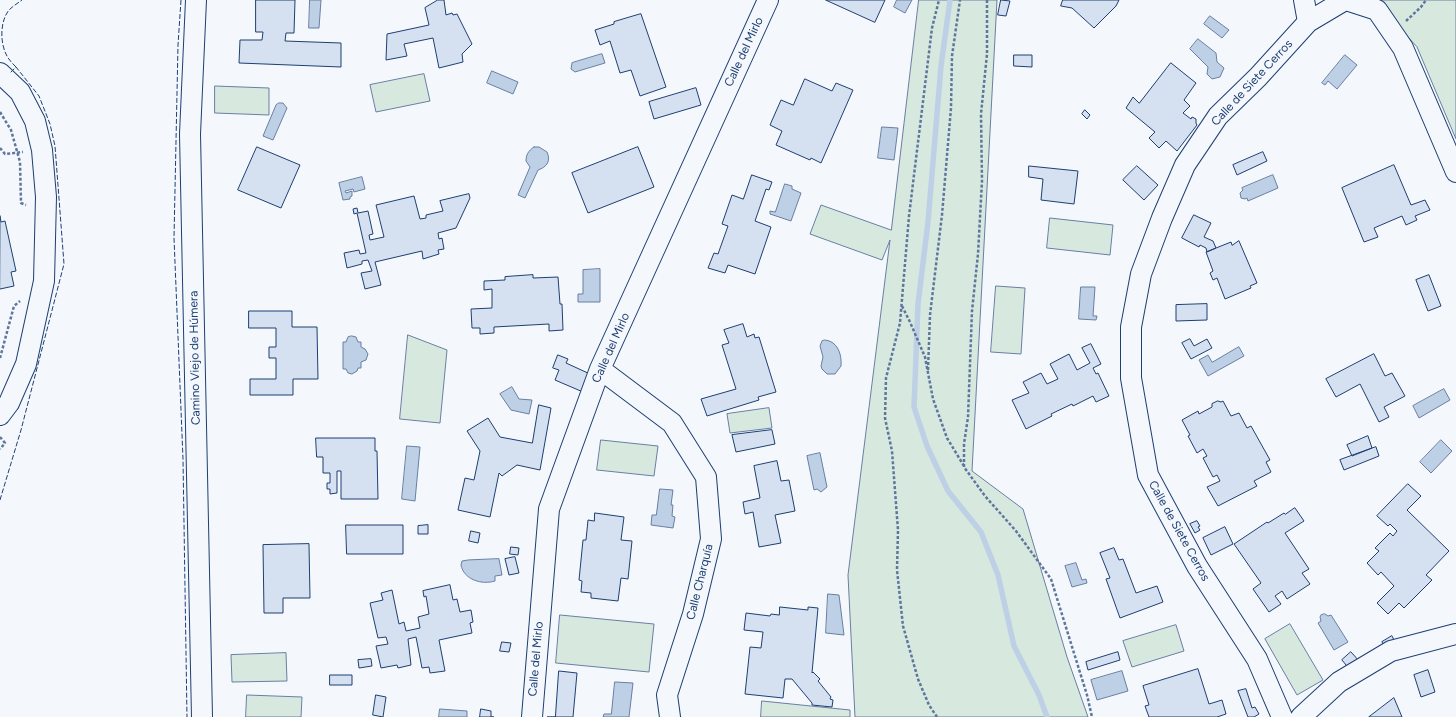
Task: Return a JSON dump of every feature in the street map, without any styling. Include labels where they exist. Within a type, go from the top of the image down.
[{"type":"street","name":"Camino Viejo de Húmera","points":[[196,0],[190,134],[202,717]]},
{"type":"street","name":"Calle del Mirlo","points":[[532,717],[549,508],[600,369],[768,0]]},
{"type":"street","points":[[1304,0],[1308,22]]},
{"type":"street","points":[[1345,0],[1377,10],[1403,48],[1456,172]]},
{"type":"street","name":"Calle de Siete Cerros","points":[[1282,717],[1258,659],[1197,566],[1148,475],[1131,378],[1131,327],[1141,274],[1162,218],[1185,165],[1218,116],[1258,77],[1308,22],[1345,0]]},
{"type":"street","points":[[0,73],[20,92],[35,121],[42,150],[46,197],[44,281],[26,364],[9,403],[0,415]]},
{"type":"street","name":"Calle Charquía","points":[[600,369],[672,423],[706,477],[711,539],[693,614],[667,695],[670,717]]},
{"type":"street","points":[[1301,717],[1339,682],[1391,650],[1456,634]]},
{"type":"path","points":[[936,717],[918,679],[903,626],[897,570],[898,530],[892,451],[885,418],[886,378],[900,323],[909,216],[932,28],[939,0]]},
{"type":"path","points":[[928,370],[930,315],[942,215],[951,108],[952,56],[960,0]]},
{"type":"path","points":[[964,467],[964,444],[968,417],[972,311],[978,254],[982,181],[981,114],[987,54],[987,0]]},
{"type":"path","points":[[1392,32],[1399,28],[1422,7],[1426,0]]},
{"type":"path","points":[[0,112],[11,130],[20,162],[22,203],[28,206]]},
{"type":"path","points":[[0,148],[5,154],[42,150]]},
{"type":"path","points":[[0,358],[14,306],[24,298]]},
{"type":"path","points":[[902,305],[925,357],[933,399],[947,438],[964,467],[985,496],[1016,532],[1051,579],[1087,695],[1092,717]]},
{"type":"path","points":[[0,437],[5,443],[0,449]]},
{"type":"shaded area","points":[[919,0],[997,0],[972,471],[1023,509],[1067,657],[1088,717],[855,717],[848,575],[890,240],[882,260],[810,234],[821,205],[891,230]]},
{"type":"shaded area","points":[[1373,0],[1456,0],[1456,139],[1417,47]]},
{"type":"shaded area","points":[[424,74],[430,101],[376,112],[370,85]]},
{"type":"shaded area","points":[[215,86],[269,88],[269,115],[215,113]]},
{"type":"shaded area","points":[[1050,218],[1113,225],[1110,255],[1047,248]]},
{"type":"shaded area","points":[[996,286],[1025,288],[1021,354],[991,352]]},
{"type":"shaded area","points":[[408,335],[447,350],[440,423],[400,419]]},
{"type":"shaded area","points":[[769,408],[772,428],[730,433],[727,414]]},
{"type":"shaded area","points":[[601,440],[658,446],[654,476],[597,470]]},
{"type":"shaded area","points":[[560,615],[654,624],[649,672],[556,663]]},
{"type":"shaded area","points":[[1290,624],[1323,680],[1297,695],[1265,639]]},
{"type":"shaded area","points":[[1176,625],[1184,651],[1132,667],[1123,641]]},
{"type":"shaded area","points":[[286,653],[287,681],[232,682],[231,655]]},
{"type":"shaded area","points":[[247,695],[302,697],[301,717],[246,717]]},
{"type":"shaded area","points":[[762,701],[850,710],[850,717],[761,717]]},
{"type":"water","points":[[310,0],[321,0],[319,28],[309,28]]},
{"type":"water","points":[[897,0],[912,0],[905,13],[894,7]]},
{"type":"water","points":[[1210,16],[1229,30],[1222,38],[1204,24]]},
{"type":"water","points":[[1198,39],[1216,53],[1217,62],[1224,68],[1220,77],[1212,79],[1207,74],[1208,67],[1190,49]]},
{"type":"water","points":[[602,54],[605,63],[575,72],[571,69],[572,63]]},
{"type":"water","points":[[1345,55],[1357,65],[1337,89],[1328,81],[1325,85],[1322,83]]},
{"type":"water","points":[[492,71],[518,82],[513,94],[487,83]]},
{"type":"water","points":[[283,103],[287,108],[273,140],[263,136],[276,105]]},
{"type":"water","points":[[882,127],[898,128],[894,160],[878,158]]},
{"type":"water","points":[[534,147],[539,147],[547,152],[549,158],[546,165],[538,170],[525,198],[518,195],[530,167],[526,161],[527,155]]},
{"type":"water","points":[[1273,175],[1278,188],[1248,201],[1247,198],[1241,198],[1240,193],[1243,190],[1242,188]]},
{"type":"water","points":[[362,177],[365,189],[354,192],[353,189],[345,191],[346,193],[352,191],[352,196],[350,199],[343,200],[339,183]]},
{"type":"water","points":[[785,184],[792,186],[792,189],[801,193],[791,221],[770,214],[770,211],[775,212]]},
{"type":"water","points":[[600,269],[600,302],[578,302],[578,294],[583,294],[583,270]]},
{"type":"water","points":[[1081,287],[1095,287],[1093,316],[1097,316],[1096,320],[1079,319]]},
{"type":"water","points":[[348,337],[356,337],[358,342],[361,342],[361,347],[365,349],[368,354],[366,360],[361,362],[361,368],[358,368],[357,371],[352,374],[348,373],[346,369],[343,369],[343,342],[346,342]]},
{"type":"water","points":[[825,340],[833,343],[840,353],[841,366],[835,374],[827,374],[821,366],[823,357],[820,346],[822,341]]},
{"type":"water","points":[[1239,347],[1244,356],[1208,376],[1199,360],[1208,355],[1212,362]]},
{"type":"water","points":[[512,387],[519,399],[532,400],[529,414],[511,410],[500,394]]},
{"type":"water","points":[[1444,389],[1450,400],[1419,418],[1413,406]]},
{"type":"water","points":[[1441,440],[1452,451],[1431,473],[1420,462]]},
{"type":"water","points":[[407,446],[420,447],[415,501],[402,499]]},
{"type":"water","points":[[820,453],[827,487],[821,492],[817,489],[814,490],[807,456]]},
{"type":"water","points":[[660,489],[673,490],[671,505],[673,505],[672,516],[675,517],[673,528],[651,525],[652,515],[656,515]]},
{"type":"water","points":[[499,559],[502,575],[495,576],[495,581],[490,582],[479,582],[470,578],[463,570],[461,565],[462,561],[468,560]]},
{"type":"water","points":[[1076,563],[1082,580],[1086,579],[1087,583],[1072,587],[1065,566]]},
{"type":"water","points":[[828,594],[839,595],[844,635],[826,633]]},
{"type":"water","points":[[1325,614],[1328,616],[1331,615],[1348,642],[1334,650],[1318,623],[1321,621],[1321,615]]},
{"type":"water","points":[[1122,671],[1128,691],[1097,700],[1091,680]]},
{"type":"water","points":[[615,682],[633,683],[629,717],[603,717],[604,714],[611,714]]},
{"type":"water","points":[[440,709],[467,711],[467,717],[439,717]]},
{"type":"building","points":[[256,0],[295,0],[294,33],[286,33],[285,41],[341,43],[341,67],[239,63],[240,40],[262,40],[263,32],[256,32]]},
{"type":"building","points":[[438,0],[444,0],[446,15],[452,13],[453,15],[457,14],[472,44],[462,54],[463,62],[439,68],[433,38],[404,44],[407,56],[386,60],[387,34],[429,25],[425,8]]},
{"type":"building","points":[[826,0],[885,0],[875,22]]},
{"type":"building","points":[[1001,0],[1010,1],[1006,16],[998,15]]},
{"type":"building","points":[[1063,0],[1119,0],[1116,6],[1094,28],[1072,8],[1061,6]]},
{"type":"building","points":[[641,14],[666,87],[640,96],[631,70],[620,73],[610,41],[600,45],[595,30],[614,24],[614,22]]},
{"type":"building","points":[[1014,55],[1032,55],[1032,67],[1014,66]]},
{"type":"building","points":[[1171,63],[1196,83],[1184,100],[1190,106],[1183,113],[1191,119],[1192,117],[1196,119],[1197,125],[1177,151],[1166,141],[1159,148],[1149,138],[1155,132],[1126,108],[1133,97],[1139,103]]},
{"type":"building","points":[[805,79],[832,91],[836,83],[853,90],[821,163],[811,158],[810,160],[776,145],[782,131],[770,125],[781,100],[793,105]]},
{"type":"building","points":[[696,88],[701,105],[654,119],[649,102]]},
{"type":"building","points":[[1085,110],[1090,115],[1087,119],[1082,114]]},
{"type":"building","points":[[257,147],[300,165],[281,208],[238,190]]},
{"type":"building","points":[[638,147],[654,187],[588,213],[572,173]]},
{"type":"building","points":[[1263,152],[1267,161],[1237,175],[1233,165]]},
{"type":"building","points":[[1394,165],[1411,205],[1425,200],[1430,210],[1415,216],[1417,220],[1406,225],[1402,216],[1374,228],[1378,237],[1364,242],[1342,188]]},
{"type":"building","points":[[1029,166],[1078,171],[1074,204],[1041,200],[1043,179],[1029,177]]},
{"type":"building","points":[[1137,166],[1158,185],[1144,200],[1123,180]]},
{"type":"building","points":[[752,175],[772,182],[769,190],[766,189],[755,221],[771,227],[755,274],[728,265],[725,273],[708,268],[714,253],[718,254],[728,226],[722,224],[732,195],[743,199]]},
{"type":"building","points":[[469,194],[470,198],[456,228],[438,233],[439,239],[442,238],[444,249],[438,250],[439,254],[423,259],[422,251],[375,262],[381,285],[365,289],[361,273],[372,271],[368,260],[362,261],[362,264],[347,268],[344,253],[359,250],[360,254],[366,253],[357,213],[354,214],[353,209],[357,208],[358,213],[368,211],[373,234],[369,235],[370,240],[384,237],[376,205],[414,196],[420,219],[426,218],[426,215],[443,211],[440,201]]},
{"type":"building","points":[[1194,215],[1211,223],[1204,237],[1213,241],[1216,248],[1207,252],[1206,248],[1200,245],[1199,247],[1182,238]]},
{"type":"building","points":[[0,216],[1,222],[5,221],[16,271],[11,272],[14,286],[0,289]]},
{"type":"building","points":[[1239,241],[1257,283],[1250,286],[1251,288],[1225,299],[1217,278],[1213,280],[1210,273],[1213,271],[1206,252],[1231,242],[1232,245]]},
{"type":"building","points":[[533,275],[533,278],[558,277],[560,304],[562,304],[563,330],[549,331],[549,324],[494,327],[494,333],[480,334],[480,328],[472,328],[471,309],[492,308],[492,289],[484,290],[484,281],[505,280],[505,277]]},
{"type":"building","points":[[1429,275],[1441,306],[1428,311],[1416,280]]},
{"type":"building","points":[[1207,304],[1207,320],[1176,321],[1176,305]]},
{"type":"building","points":[[249,311],[292,311],[292,327],[317,327],[318,379],[293,379],[293,395],[250,395],[250,379],[276,379],[276,358],[269,358],[269,347],[276,347],[276,328],[249,328]]},
{"type":"building","points":[[743,324],[747,337],[754,334],[755,338],[759,337],[776,392],[758,397],[759,400],[707,416],[701,399],[736,389],[722,345],[729,343],[724,330]]},
{"type":"building","points":[[1190,339],[1194,346],[1207,339],[1212,348],[1191,359],[1182,343]]},
{"type":"building","points":[[1091,344],[1101,364],[1093,368],[1096,374],[1098,373],[1109,396],[1096,402],[1093,396],[1073,406],[1072,404],[1051,414],[1052,416],[1026,429],[1012,400],[1029,393],[1023,382],[1041,373],[1047,384],[1058,379],[1050,364],[1069,354],[1077,370],[1090,363],[1082,348]]},
{"type":"building","points":[[1374,354],[1385,376],[1392,373],[1405,396],[1384,407],[1389,417],[1379,422],[1360,384],[1336,397],[1326,379]]},
{"type":"building","points":[[558,355],[568,359],[566,363],[590,374],[583,392],[555,380],[559,370],[553,368]]},
{"type":"building","points":[[1218,401],[1223,401],[1231,416],[1239,413],[1247,428],[1251,426],[1270,460],[1266,462],[1271,472],[1254,481],[1257,486],[1218,506],[1207,487],[1220,481],[1217,475],[1213,477],[1203,458],[1207,456],[1203,449],[1197,453],[1182,420],[1198,411],[1199,414],[1212,407],[1212,404]]},
{"type":"building","points":[[539,405],[551,408],[540,470],[517,465],[502,476],[499,473],[490,517],[458,510],[465,478],[474,480],[480,451],[467,431],[488,418],[500,437],[532,443]]},
{"type":"building","points":[[772,430],[775,444],[736,452],[732,435]]},
{"type":"building","points":[[1368,436],[1372,448],[1352,456],[1347,445]]},
{"type":"building","points":[[316,438],[375,438],[375,451],[377,451],[378,499],[341,499],[341,471],[337,471],[337,493],[330,494],[330,489],[327,489],[327,483],[330,483],[330,473],[323,473],[323,457],[317,457]]},
{"type":"building","points":[[1376,447],[1379,456],[1344,470],[1340,460]]},
{"type":"building","points":[[777,461],[781,481],[789,480],[795,511],[775,515],[781,543],[759,547],[753,512],[745,514],[743,502],[760,498],[754,466]]},
{"type":"building","points":[[1408,484],[1421,496],[1407,510],[1449,551],[1426,575],[1432,580],[1404,608],[1399,603],[1388,614],[1377,603],[1394,586],[1381,572],[1378,575],[1367,563],[1379,551],[1375,548],[1390,533],[1393,536],[1397,531],[1390,524],[1388,526],[1377,516]]},
{"type":"building","points":[[1295,508],[1304,521],[1285,533],[1309,569],[1302,573],[1310,584],[1287,599],[1282,591],[1275,596],[1281,604],[1269,612],[1253,589],[1261,583],[1234,544],[1267,522],[1268,523]]},
{"type":"building","points":[[595,513],[624,517],[621,540],[632,541],[628,579],[621,578],[618,601],[591,598],[591,593],[581,592],[582,581],[579,580],[583,540],[586,540],[588,520],[594,521]]},
{"type":"building","points":[[1197,521],[1200,526],[1198,527],[1200,530],[1195,533],[1190,524]]},
{"type":"building","points":[[346,525],[403,525],[403,554],[347,554]]},
{"type":"building","points":[[428,525],[428,534],[418,534],[418,526]]},
{"type":"building","points":[[1225,527],[1233,544],[1211,555],[1203,538]]},
{"type":"building","points":[[471,531],[480,533],[478,543],[469,541]]},
{"type":"building","points":[[309,544],[310,598],[283,598],[283,613],[264,613],[263,545]]},
{"type":"building","points":[[511,547],[519,548],[518,555],[510,554]]},
{"type":"building","points":[[1114,548],[1119,560],[1123,559],[1136,593],[1157,586],[1163,602],[1120,618],[1106,579],[1110,578],[1100,553]]},
{"type":"building","points":[[515,557],[519,573],[509,575],[505,559]]},
{"type":"building","points":[[450,585],[453,600],[457,599],[460,612],[471,610],[473,622],[470,623],[472,633],[439,640],[445,671],[430,673],[429,667],[422,668],[416,637],[408,639],[411,665],[398,668],[397,665],[381,668],[376,646],[388,644],[386,637],[378,638],[370,603],[383,600],[381,593],[392,590],[399,624],[404,622],[406,631],[420,628],[418,617],[429,614],[426,596],[424,597],[423,591]]},
{"type":"building","points":[[780,607],[808,610],[808,607],[818,608],[812,673],[813,672],[820,679],[818,681],[831,697],[830,699],[833,700],[832,707],[812,705],[812,703],[792,679],[785,679],[783,698],[745,694],[750,647],[761,648],[763,632],[744,630],[746,613],[770,616],[771,614],[779,615]]},
{"type":"building","points":[[1392,636],[1395,642],[1385,647],[1382,642]]},
{"type":"building","points":[[502,642],[511,643],[509,652],[500,651]]},
{"type":"building","points":[[1118,652],[1120,660],[1088,670],[1086,662]]},
{"type":"building","points":[[1351,652],[1360,662],[1350,670],[1342,660]]},
{"type":"building","points":[[371,659],[372,666],[359,668],[358,660]]},
{"type":"building","points":[[1198,669],[1209,704],[1222,700],[1226,714],[1217,717],[1149,717],[1145,706],[1149,705],[1143,686]]},
{"type":"building","points":[[1428,670],[1435,692],[1421,697],[1414,675]]},
{"type":"building","points":[[559,671],[577,673],[573,717],[555,717]]},
{"type":"building","points":[[330,675],[352,675],[352,685],[330,685]]},
{"type":"building","points":[[1246,689],[1252,708],[1255,707],[1259,714],[1254,717],[1248,717],[1238,691]]},
{"type":"building","points":[[376,695],[386,697],[383,717],[373,715]]},
{"type":"building","points":[[1394,698],[1402,717],[1369,717]]},
{"type":"building","points":[[481,709],[491,711],[491,717],[480,717]]},
{"type":"waterway","points":[[950,0],[941,66],[928,222],[918,304],[914,407],[927,446],[948,491],[981,532],[998,575],[1014,646],[1039,695],[1047,717]]},
{"type":"fence","points":[[16,67],[8,58],[4,49],[2,32],[4,20],[9,10],[22,0]]},
{"type":"fence","points":[[181,0],[178,45],[174,238],[183,459],[187,717]]},
{"type":"fence","points":[[0,500],[21,430],[64,264],[55,146],[50,124],[39,96],[16,67],[10,73]]}]
